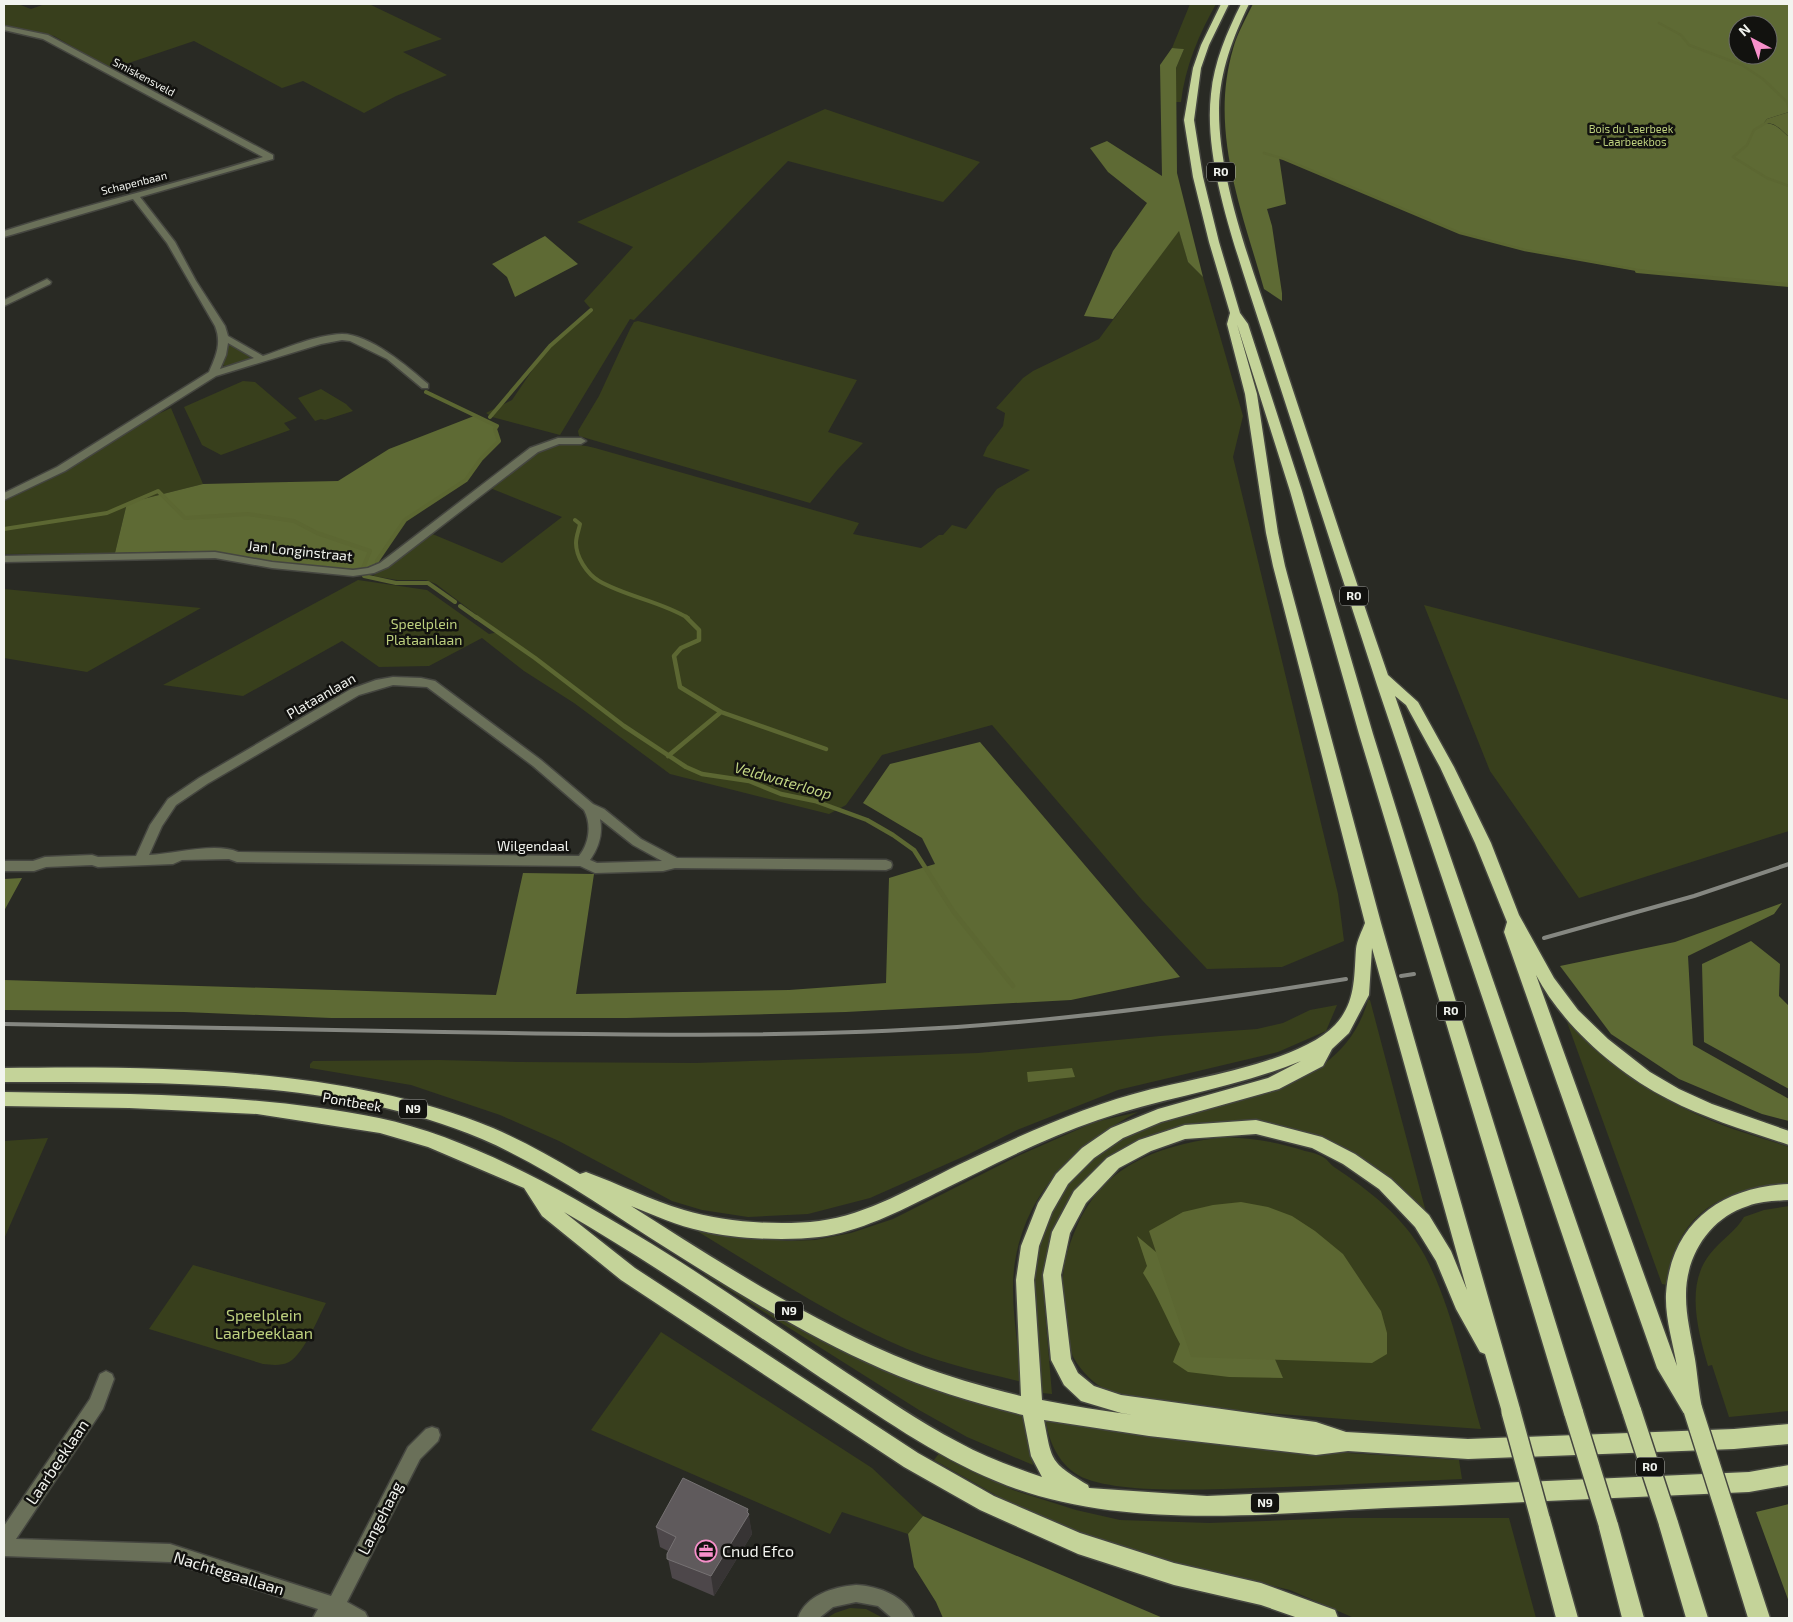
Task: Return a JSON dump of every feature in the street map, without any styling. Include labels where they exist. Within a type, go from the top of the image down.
[{"type":"highway","name":"R0","points":[[1225,4],[1205,44],[1197,68],[1190,120],[1198,177],[1214,242],[1235,314],[1243,324],[1296,491],[1366,734],[1608,1524],[1633,1618]]},
{"type":"highway","name":"R0","points":[[1245,4],[1224,48],[1218,75],[1214,120],[1222,176],[1254,289],[1382,678],[1494,1014],[1632,1412],[1697,1618]]},
{"type":"highway","points":[[1235,314],[1232,324],[1251,394],[1276,550],[1318,719],[1567,1618]]},
{"type":"highway","points":[[1382,678],[1412,702],[1447,767],[1483,843],[1512,915],[1548,982],[1572,1015],[1602,1044],[1644,1077],[1673,1094],[1706,1109],[1789,1138]]},
{"type":"highway","points":[[1512,915],[1512,932],[1667,1368],[1693,1410]]},
{"type":"highway","points":[[565,1173],[595,1182],[671,1214],[704,1224],[771,1231],[820,1229],[875,1214],[1034,1137],[1094,1114],[1150,1097],[1202,1086],[1271,1066],[1326,1044],[1344,1028],[1361,995],[1364,971],[1364,946],[1373,923]]},
{"type":"highway","points":[[1091,1498],[1058,1478],[1048,1469],[1041,1456],[1032,1407],[1025,1280],[1030,1246],[1041,1216],[1062,1180],[1088,1153],[1117,1133],[1158,1116],[1273,1084],[1317,1061],[1326,1044]]},
{"type":"highway","name":"N9","points":[[4,1075],[172,1077],[336,1092],[413,1109],[466,1125],[511,1144],[565,1173],[759,1294],[837,1338],[885,1361],[934,1380],[986,1397],[1032,1407],[1090,1418],[1316,1445],[1348,1441],[1468,1449],[1734,1439],[1789,1434]]},
{"type":"highway","name":"Pontbeek","points":[[4,1099],[129,1101],[257,1107],[314,1114],[380,1126],[431,1141],[498,1168],[530,1184],[632,1242],[902,1420],[950,1449],[1001,1473],[1050,1490],[1091,1498]]},
{"type":"highway","points":[[1348,1441],[1316,1432],[1121,1404],[1088,1394],[1071,1379],[1061,1360],[1052,1275],[1061,1232],[1080,1197],[1113,1163],[1145,1145],[1185,1132],[1256,1127],[1316,1142],[1349,1159],[1385,1184],[1422,1221],[1444,1257],[1463,1303],[1500,1372]]},
{"type":"highway","points":[[530,1184],[548,1210],[628,1274],[911,1460],[987,1503],[1078,1543],[1174,1574],[1261,1594],[1327,1618]]},
{"type":"highway","points":[[1759,1618],[1693,1410],[1676,1296],[1679,1268],[1686,1247],[1701,1225],[1720,1209],[1774,1192],[1789,1192]]},
{"type":"highway","name":"N9","points":[[1091,1498],[1207,1506],[1749,1482],[1789,1475]]},
{"type":"street","name":"Smiskensveld","points":[[4,28],[45,37],[270,156]]},
{"type":"street","name":"Schapenbaan","points":[[4,234],[77,210],[209,176],[270,156]]},
{"type":"street","points":[[134,195],[171,242],[192,281],[220,326],[224,338],[221,355],[213,374]]},
{"type":"street","points":[[4,303],[47,282]]},
{"type":"street","points":[[4,497],[61,468],[213,374],[319,341],[342,337],[353,339],[390,357],[426,386]]},
{"type":"street","points":[[224,338],[260,358]]},
{"type":"street","name":"Jan Longinstraat","points":[[4,559],[214,555],[272,565],[353,573],[370,571],[384,565],[534,450],[558,441],[581,441]]},
{"type":"street","name":"Plataanlaan","points":[[140,861],[156,825],[172,802],[355,692],[380,683],[392,681],[422,682],[441,690],[537,763],[589,807],[600,812],[638,842],[675,863]]},
{"type":"street","points":[[582,861],[589,854],[595,829],[594,815],[589,807]]},
{"type":"street","name":"Wilgendaal","points":[[4,866],[34,866],[38,869],[92,867],[98,862],[173,860],[175,863],[228,862],[237,857],[582,861],[595,868],[662,866],[675,863],[886,865]]},
{"type":"street","name":"Laarbeeklaan","points":[[4,1541],[97,1402],[106,1379]]},
{"type":"street","name":"Langehaag","points":[[329,1612],[414,1454],[432,1435]]},
{"type":"street","name":"Nachtegaallaan","points":[[4,1547],[170,1553],[329,1612],[358,1618]]},
{"type":"street","points":[[807,1618],[819,1605],[839,1595],[860,1593],[886,1601],[904,1618]]},
{"type":"green space","points":[[4,4],[18,4],[31,9],[45,4],[369,4],[442,39],[403,52],[447,75],[396,96],[364,113],[303,81],[282,88],[194,41],[111,69],[54,36],[4,27]]},
{"type":"green space","points":[[1190,4],[1216,4],[1194,51],[1186,76],[1181,102],[1176,102],[1176,68],[1184,49],[1172,48]]},
{"type":"green space","name":"Bois du Laerbeek - Laarbeekbos","points":[[1253,4],[1789,4],[1789,112],[1767,119],[1764,123],[1781,129],[1789,137],[1789,285],[1639,271],[1525,250],[1460,233],[1279,157],[1286,204],[1267,209],[1272,226],[1282,301],[1264,289],[1238,200],[1226,140],[1227,80],[1233,49]]},
{"type":"green space","points":[[1172,48],[1184,49],[1176,68],[1177,173],[1203,277],[1188,262],[1179,231],[1113,319],[1084,316],[1113,251],[1147,203],[1108,172],[1090,148],[1107,141],[1162,176],[1160,65]]},
{"type":"green space","points":[[825,109],[980,162],[943,202],[788,161],[634,320],[630,319],[560,435],[492,417],[486,413],[512,400],[550,344],[591,309],[584,301],[633,247],[577,222]]},
{"type":"green space","name":"Speelplein Plataanlaan","points":[[1179,230],[1188,262],[1203,277],[1243,416],[1233,457],[1338,894],[1344,941],[1282,967],[1207,969],[1142,900],[992,725],[882,755],[846,805],[829,814],[670,774],[574,703],[524,671],[482,638],[429,666],[379,667],[342,641],[243,696],[163,685],[358,580],[427,590],[489,634],[499,632],[436,584],[426,580],[397,580],[373,576],[430,533],[502,563],[562,517],[490,488],[526,459],[549,447],[577,445],[595,448],[859,523],[853,534],[921,548],[939,535],[943,535],[952,525],[966,529],[997,489],[1030,470],[983,456],[987,447],[1003,426],[1005,413],[996,408],[1023,378],[1033,371],[1099,339]]},
{"type":"green space","points":[[545,236],[578,264],[515,297],[507,277],[492,264]]},
{"type":"green space","points":[[638,321],[857,380],[828,432],[863,443],[838,469],[810,503],[579,436],[578,431],[599,396],[630,329],[634,322]]},
{"type":"green space","points":[[229,344],[250,358],[228,366],[221,365]]},
{"type":"green space","points":[[243,381],[255,382],[297,418],[284,423],[290,430],[221,455],[202,445],[184,407]]},
{"type":"green space","points":[[321,389],[346,404],[353,411],[325,420],[315,421],[298,398]]},
{"type":"green space","points":[[171,408],[203,484],[127,503],[115,553],[4,554],[4,501],[62,473],[156,415]]},
{"type":"green space","points":[[474,416],[497,426],[495,430],[499,441],[481,459],[466,480],[405,520],[384,548],[373,568],[365,571],[276,563],[218,553],[190,551],[115,553],[127,503],[203,484],[338,481],[389,449]]},
{"type":"green space","points":[[4,589],[201,608],[87,672],[4,658]]},
{"type":"green space","points":[[1424,605],[1789,700],[1789,831],[1579,898],[1490,771]]},
{"type":"green space","points":[[980,742],[1180,977],[1071,1000],[846,1012],[627,1018],[331,1018],[184,1012],[4,1010],[4,980],[496,995],[523,873],[594,874],[576,994],[789,990],[886,983],[889,878],[935,864],[922,838],[863,803],[890,764]]},
{"type":"green space","points":[[22,878],[4,911],[4,879]]},
{"type":"green space","points":[[1782,903],[1774,914],[1688,956],[1693,1045],[1789,1099],[1789,1121],[1762,1114],[1679,1079],[1611,1034],[1560,966],[1675,942]]},
{"type":"green space","points":[[1751,941],[1780,964],[1779,996],[1789,1006],[1789,1089],[1704,1042],[1702,964]]},
{"type":"green space","points":[[1368,1000],[1370,1000],[1427,1216],[1393,1182],[1258,1123],[1229,1121],[1202,1123],[1167,1131],[1105,1161],[1081,1183],[1063,1210],[1051,1234],[1044,1269],[1044,1300],[1052,1394],[1042,1393],[1034,1292],[1035,1264],[1047,1222],[1069,1183],[1100,1151],[1139,1129],[1171,1118],[1273,1090],[1304,1076],[1332,1058],[1353,1033]]},
{"type":"green space","points":[[1337,1005],[1326,1031],[1278,1052],[1118,1090],[1017,1130],[967,1155],[870,1198],[808,1214],[748,1217],[702,1210],[672,1201],[559,1141],[500,1115],[411,1085],[310,1068],[310,1064],[313,1061],[439,1060],[696,1063],[978,1053],[1257,1029],[1283,1023],[1310,1010]]},
{"type":"green space","points":[[1567,1022],[1615,1064],[1668,1100],[1717,1123],[1789,1147],[1789,1186],[1743,1192],[1723,1199],[1706,1209],[1680,1239],[1672,1260],[1667,1285],[1662,1284]]},
{"type":"green space","points":[[1138,1112],[1116,1124],[1077,1153],[1045,1188],[1032,1209],[1016,1256],[1013,1286],[1014,1319],[1022,1382],[939,1361],[891,1342],[817,1304],[697,1231],[787,1241],[815,1240],[851,1233],[893,1219],[1020,1155],[1095,1122]]},
{"type":"green space","points":[[1224,1137],[1255,1139],[1319,1155],[1373,1195],[1407,1229],[1425,1256],[1443,1297],[1481,1429],[1165,1405],[1131,1399],[1116,1394],[1098,1385],[1084,1372],[1073,1357],[1069,1346],[1063,1277],[1070,1244],[1089,1204],[1119,1172],[1137,1161],[1178,1145]]},
{"type":"green space","points":[[48,1138],[4,1239],[4,1141]]},
{"type":"green space","points":[[1789,1206],[1789,1411],[1729,1417],[1712,1365],[1708,1366],[1701,1338],[1696,1308],[1698,1280],[1702,1266],[1710,1254],[1744,1217],[1764,1210]]},
{"type":"green space","points":[[1137,1236],[1274,1357],[1283,1378],[1229,1377],[1188,1372],[1173,1362],[1180,1344],[1143,1273],[1147,1266]]},
{"type":"green space","name":"Speelplein Laarbeeklaan","points":[[193,1265],[326,1303],[300,1352],[289,1362],[280,1365],[263,1364],[149,1329]]},
{"type":"green space","points":[[706,1271],[1024,1415],[1033,1465],[967,1437],[919,1410],[704,1274]]},
{"type":"green space","points":[[661,1332],[872,1468],[923,1516],[908,1534],[842,1512],[830,1534],[591,1430]]},
{"type":"green space","points":[[1045,1418],[1300,1450],[1459,1460],[1462,1479],[1214,1489],[1163,1489],[1114,1486],[1094,1481],[1071,1470],[1055,1450]]},
{"type":"green space","points":[[940,1452],[1013,1490],[1076,1510],[1120,1520],[1209,1523],[1342,1518],[1509,1518],[1536,1618],[1354,1618],[1290,1590],[1154,1558],[1070,1530],[1001,1498],[934,1460]]},
{"type":"green space","points":[[1789,1504],[1789,1602],[1756,1512]]},
{"type":"green space","points":[[923,1516],[1163,1618],[943,1618],[936,1602],[914,1567],[908,1534]]},
{"type":"green space","points":[[850,1608],[866,1609],[883,1618],[827,1618]]},
{"type":"shaded area","points":[[1789,112],[1789,137],[1775,125],[1764,123],[1767,119]]},
{"type":"shaded area","points":[[1072,1068],[1075,1077],[1028,1082],[1027,1072]]},
{"type":"shaded area","points":[[1241,1202],[1268,1207],[1292,1216],[1315,1231],[1343,1254],[1381,1311],[1387,1333],[1387,1354],[1372,1363],[1191,1357],[1149,1231],[1183,1212],[1213,1205]]},
{"type":"building","name":"Cnud Efco","points":[[683,1478],[748,1509],[747,1512],[749,1514],[711,1576],[667,1559],[667,1554],[676,1537],[656,1527]]},
{"type":"waterway","points":[[1659,23],[1681,35],[1689,45],[1742,65],[1763,79],[1787,102],[1789,109]]},
{"type":"waterway","points":[[1769,121],[1754,130],[1747,145],[1733,157],[1767,178],[1789,186]]},
{"type":"waterway","points":[[1264,153],[1284,159],[1460,233],[1525,250],[1649,272]]},
{"type":"waterway","points":[[1637,271],[1789,285]]},
{"type":"waterway","points":[[490,417],[550,346],[591,310]]},
{"type":"waterway","points":[[377,561],[405,520],[466,480],[481,459],[499,441],[495,429],[497,426],[426,392]]},
{"type":"waterway","name":"Veldwaterloop","points":[[4,529],[107,513],[158,491],[185,518],[248,514],[294,521],[317,533],[370,551],[363,568]]},
{"type":"waterway","points":[[575,520],[580,524],[576,548],[583,565],[590,574],[599,581],[621,591],[666,607],[688,618]]},
{"type":"waterway","name":"Veldwaterloop","points":[[364,576],[396,583],[428,583],[455,602]]},
{"type":"waterway","name":"Veldwaterloop","points":[[460,606],[477,618]]},
{"type":"waterway","name":"Veldwaterloop","points":[[476,617],[535,658],[624,726],[669,755]]},
{"type":"waterway","points":[[686,617],[699,630],[699,640],[681,648],[674,656],[680,687],[721,712]]},
{"type":"waterway","points":[[669,755],[721,712]]},
{"type":"waterway","points":[[721,712],[826,749]]},
{"type":"waterway","name":"Veldwaterloop","points":[[669,755],[686,767],[702,774],[749,781],[781,794],[815,801],[867,820],[893,835],[914,850],[953,911],[1013,986]]},
{"type":"railway","points":[[1544,938],[1694,896],[1789,864]]},
{"type":"railway","points":[[1401,976],[1414,974]]},
{"type":"railway","points":[[4,1024],[572,1034],[829,1033],[957,1027],[1054,1019],[1201,1001],[1346,979]]},
{"type":"place","name":"Cnud Efco","points":[[706,1551]]}]
